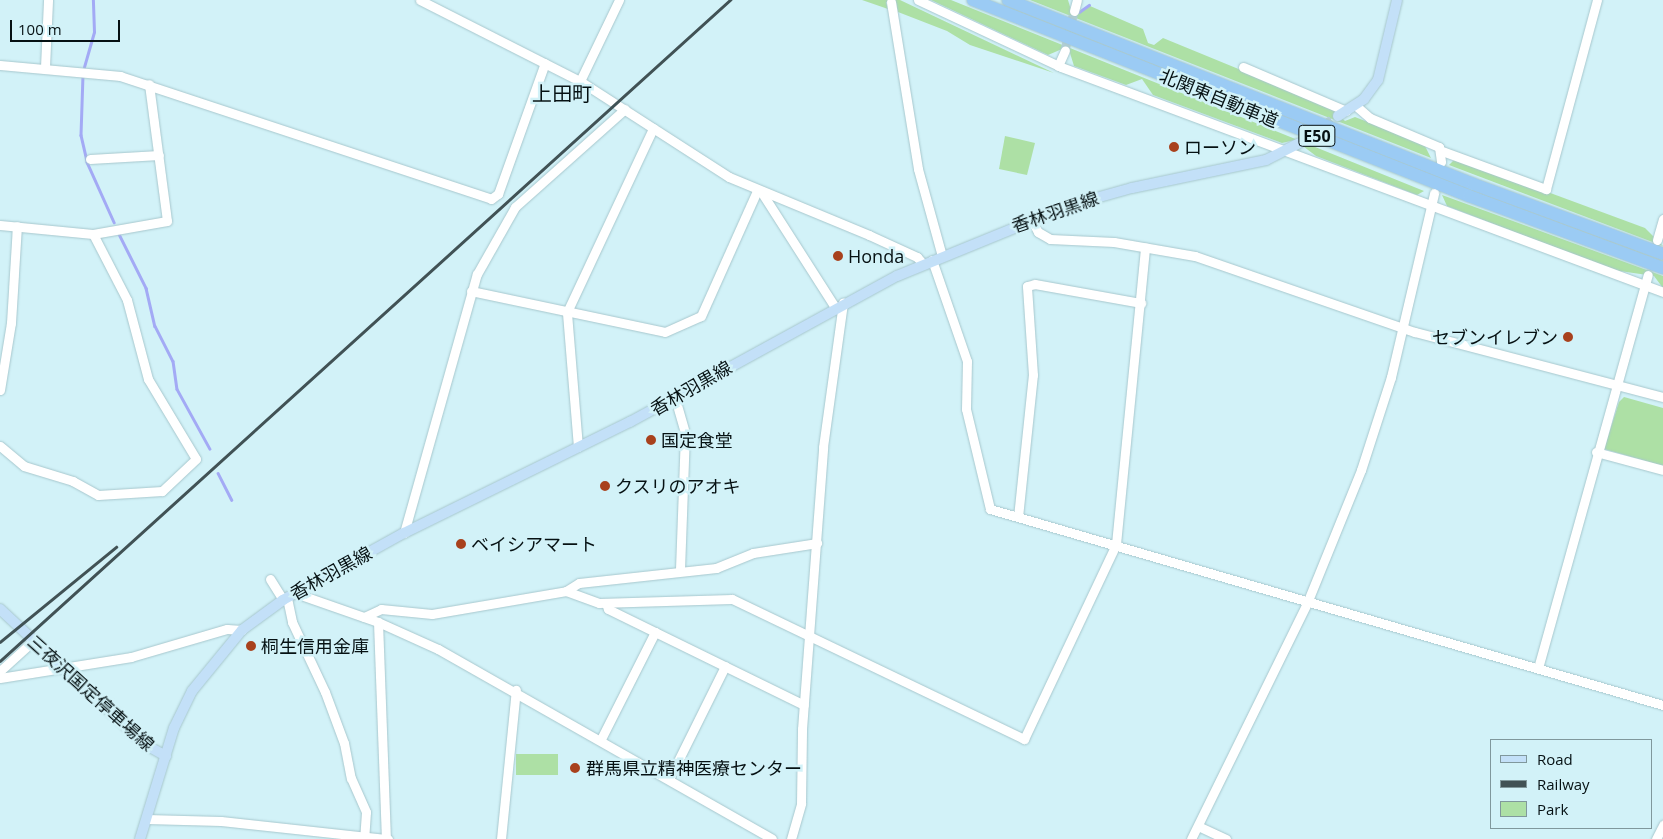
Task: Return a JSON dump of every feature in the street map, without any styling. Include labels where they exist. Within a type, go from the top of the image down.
[{"type":"highway","name":"北関東自動車道","points":[[973,0],[1460,192],[1663,268]]},
{"type":"highway","name":"北関東自動車道","points":[[1008,0],[1473,184],[1663,254]]},
{"type":"main road","points":[[1346,111],[1378,80],[1396,0]]},
{"type":"main road","name":"香林羽黒線","points":[[166,756],[192,690],[242,630],[288,597],[404,533],[675,398],[839,304],[932,260],[1031,219],[1132,188],[1266,160],[1299,143]]},
{"type":"main road","name":"三夜沢国定停車場線","points":[[0,609],[33,642],[146,745],[166,756],[140,839]]},
{"type":"street","points":[[45,67],[48,0]]},
{"type":"street","points":[[420,0],[580,81],[716,170],[759,192],[869,235],[917,257],[932,260]]},
{"type":"street","points":[[580,81],[619,0]]},
{"type":"street","points":[[918,0],[1058,66],[1287,150],[1430,208],[1663,292]]},
{"type":"street","points":[[1074,11],[1077,0]]},
{"type":"street","points":[[1243,67],[1346,111],[1366,116],[1442,151],[1546,189],[1597,0]]},
{"type":"street","points":[[891,2],[932,260],[967,361],[966,409],[988,505],[1018,517],[1116,544],[1307,603],[1663,705]]},
{"type":"street","points":[[1058,66],[1065,50]]},
{"type":"street","points":[[0,66],[45,67],[103,73],[149,84],[491,199],[498,194],[545,63]]},
{"type":"street","points":[[0,225],[93,234],[168,221],[149,84]]},
{"type":"street","points":[[404,533],[472,291],[515,207],[625,109]]},
{"type":"street","points":[[578,447],[567,312],[653,128]]},
{"type":"street","points":[[1441,162],[1442,151]]},
{"type":"street","points":[[90,159],[158,155]]},
{"type":"street","points":[[759,192],[839,304],[823,447],[804,705],[801,803],[790,839]]},
{"type":"street","points":[[472,291],[664,332],[701,316],[759,192]]},
{"type":"street","points":[[1191,839],[1307,603],[1372,440],[1403,329],[1434,193]]},
{"type":"street","points":[[1031,219],[1038,232],[1050,239],[1145,247],[1231,266],[1403,329],[1663,397]]},
{"type":"street","points":[[1657,240],[1662,225]]},
{"type":"street","points":[[0,390],[11,323],[17,226]]},
{"type":"street","points":[[0,446],[24,466],[73,481],[98,495],[162,491],[196,460],[148,379],[127,300],[93,234]]},
{"type":"street","points":[[566,591],[606,603],[727,598],[1024,739],[1116,544],[1145,247]]},
{"type":"street","points":[[1538,668],[1596,452],[1620,385],[1648,275]]},
{"type":"street","points":[[1018,517],[1033,375],[1027,286],[1031,284],[1141,303]]},
{"type":"street","points":[[675,398],[685,433],[680,572]]},
{"type":"street","points":[[1596,452],[1663,470]]},
{"type":"street","points":[[364,617],[380,609],[426,614],[566,591],[579,583],[716,568],[753,553],[817,543]]},
{"type":"street","points":[[270,579],[288,597],[378,622],[516,690],[772,839]]},
{"type":"street","points":[[288,597],[294,626],[325,692],[344,743],[351,778],[366,812],[364,838]]},
{"type":"street","points":[[606,603],[608,609],[804,705]]},
{"type":"street","points":[[146,819],[220,821],[303,836],[387,839],[378,622]]},
{"type":"street","points":[[0,678],[150,653],[228,629],[242,630]]},
{"type":"street","points":[[601,740],[655,632]]},
{"type":"street","points":[[0,671],[33,642]]},
{"type":"street","points":[[669,779],[724,666]]},
{"type":"street","points":[[502,839],[516,690]]},
{"type":"street","points":[[1656,839],[1663,825]]},
{"type":"street","points":[[1198,826],[1226,839]]},
{"type":"green space","points":[[862,0],[900,0],[1054,73],[970,45],[947,31],[898,12],[896,2],[886,2],[888,9]]},
{"type":"green space","points":[[931,0],[951,0],[1424,191],[1417,195],[1316,156],[1295,140],[1282,143],[1153,95],[1142,79],[1126,85],[1074,66],[1070,53],[1062,49],[1048,55]]},
{"type":"green space","points":[[1030,0],[1068,0],[1071,10],[1080,13],[1090,6],[1143,29],[1148,43],[1154,45],[1163,38],[1331,107],[1345,121],[1355,117],[1424,144],[1431,158]]},
{"type":"green space","points":[[1005,136],[1035,143],[1027,175],[999,169]]},
{"type":"green space","points":[[1456,158],[1645,228],[1663,246],[1449,165]]},
{"type":"green space","points":[[1442,195],[1663,276],[1663,288],[1654,276],[1613,270],[1447,206]]},
{"type":"green space","points":[[1624,397],[1663,408],[1663,466],[1604,449],[1619,402]]},
{"type":"green space","points":[[516,754],[558,754],[558,775],[516,775]]},
{"type":"waterway","points":[[84,67],[94,32],[93,0]]},
{"type":"waterway","points":[[1079,12],[1089,5]]},
{"type":"waterway","points":[[83,75],[81,135],[87,162],[114,222]]},
{"type":"waterway","points":[[118,232],[146,288],[155,326],[173,361],[177,389],[210,449]]},
{"type":"waterway","points":[[218,473],[232,500]]},
{"type":"tunnel","points":[[1065,50],[1074,11]]},
{"type":"tunnel","points":[[1299,143],[1338,116]]},
{"type":"railway","points":[[0,661],[730,0]]},
{"type":"railway","points":[[0,642],[116,547]]},
{"type":"place","name":"ローソン","points":[[1174,147]]},
{"type":"place","name":"Honda","points":[[838,256]]},
{"type":"place","name":"セブンイレブン","points":[[1568,337]]},
{"type":"place","name":"国定食堂","points":[[651,440]]},
{"type":"place","name":"クスリのアオキ","points":[[605,486]]},
{"type":"place","name":"ベイシアマート","points":[[461,544]]},
{"type":"place","name":"桐生信用金庫","points":[[251,646]]},
{"type":"place","name":"群馬県立精神医療センター","points":[[575,768]]},
{"type":"district","name":"上田町","points":[[562,93]]}]
